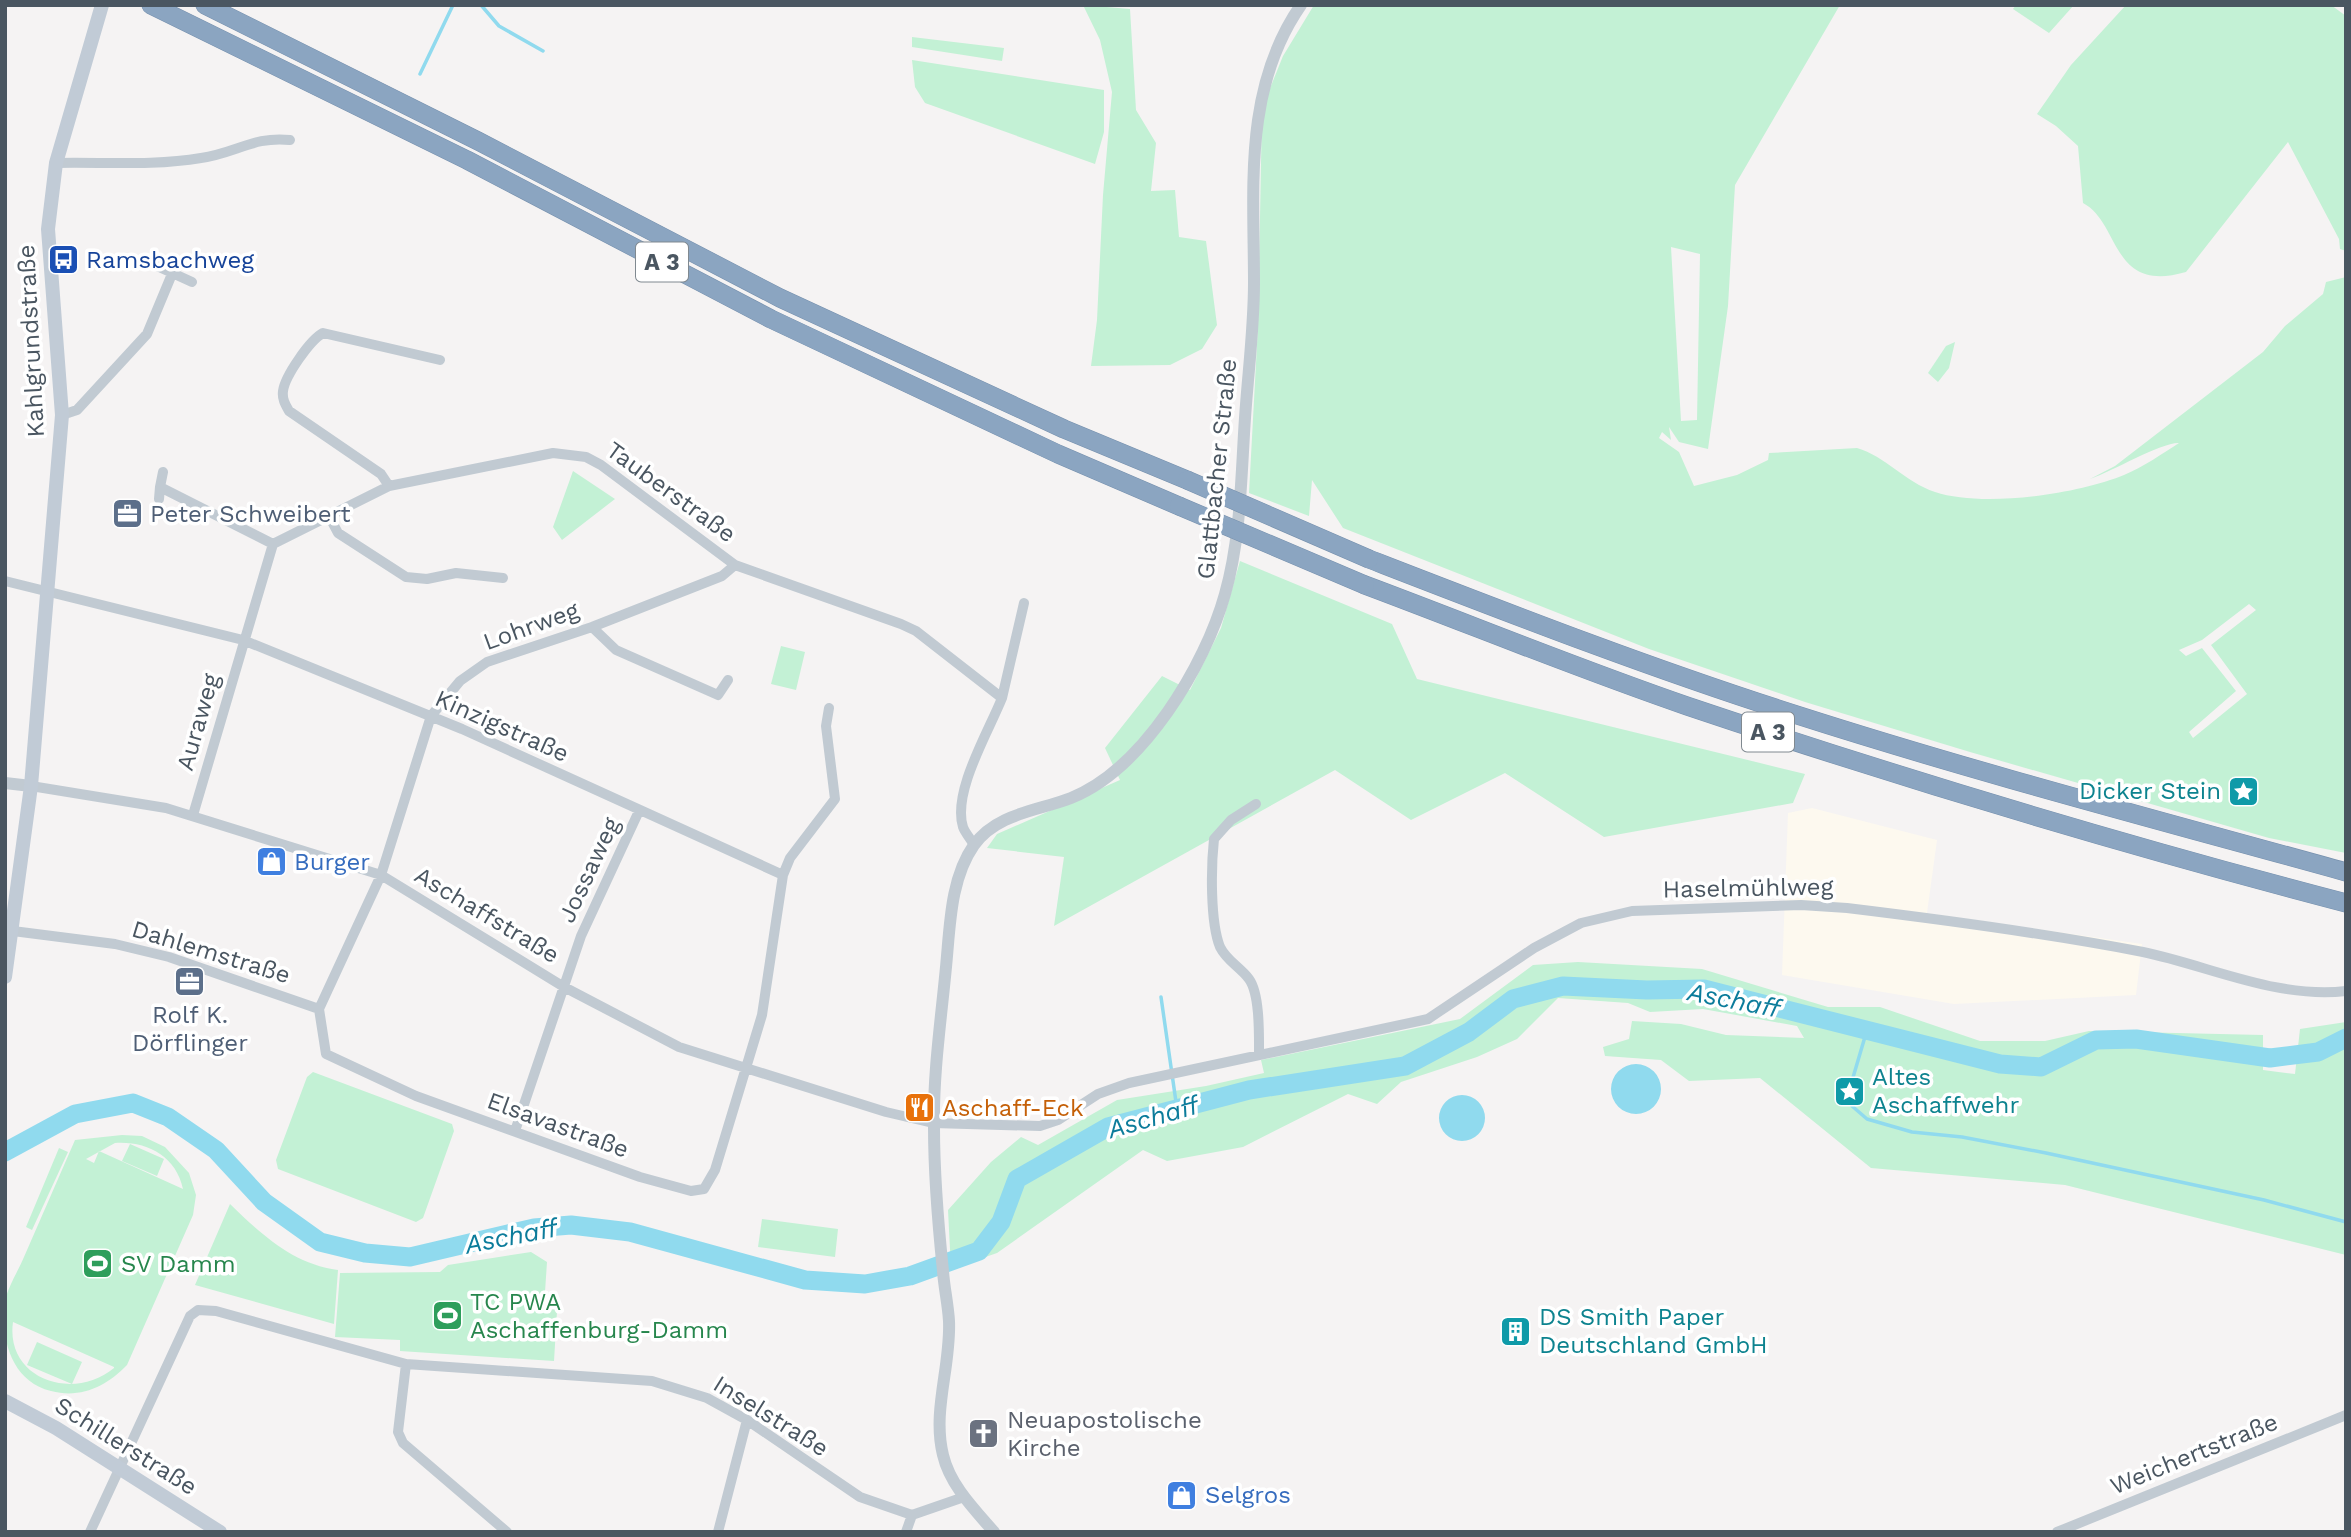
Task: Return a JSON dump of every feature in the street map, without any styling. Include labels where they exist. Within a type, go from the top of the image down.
[{"type":"highway","name":"A 3","points":[[151,5],[467,160],[771,319],[1058,454],[1365,584],[1684,705],[1930,786],[2179,859],[2346,903]]},
{"type":"highway","name":"A 3","points":[[205,5],[478,141],[780,298],[1064,429],[1370,559],[1581,641],[1794,714],[1952,763],[2346,872]]},
{"type":"main road","name":"Kahlgrundstraße","points":[[5,977],[9,931],[31,786],[62,415],[48,229],[56,163],[102,5]]},
{"type":"main road","name":"Schillerstraße","points":[[5,1401],[55,1428],[220,1532]]},
{"type":"street","name":"Glattbacher Straße","points":[[994,1532],[964,1497],[943,1458],[938,1428],[949,1322],[940,1247],[933,1123],[950,918],[963,867],[974,845],[1004,819],[1073,797],[1097,784],[1130,757],[1179,694],[1216,623],[1232,563],[1241,480],[1253,317],[1252,163],[1257,122],[1273,61],[1301,5]]},
{"type":"street","points":[[56,163],[200,159],[230,152],[266,138],[289,140]]},
{"type":"street","points":[[158,266],[192,282]]},
{"type":"street","points":[[62,415],[77,410],[147,334],[173,274]]},
{"type":"street","points":[[389,486],[381,474],[289,411],[283,400],[284,386],[313,338],[323,333],[412,356],[440,359]]},
{"type":"street","name":"Tauberstraße","points":[[274,544],[389,486],[553,453],[586,457],[601,464],[735,565],[916,631],[1002,698]]},
{"type":"street","points":[[159,499],[163,472]]},
{"type":"street","points":[[160,487],[274,544],[243,640]]},
{"type":"street","points":[[329,516],[338,533],[406,577],[427,579],[456,573],[503,578]]},
{"type":"street","name":"Lohrweg","points":[[319,1009],[381,875],[431,716],[460,681],[487,662],[592,627],[722,576],[735,565]]},
{"type":"street","name":"Kinzigstraße","points":[[5,581],[243,640],[431,716],[783,875]]},
{"type":"street","points":[[974,845],[963,828],[961,813],[965,792],[1002,698],[1024,603]]},
{"type":"street","points":[[592,627],[616,650],[718,695],[728,680]]},
{"type":"street","name":"Auraweg","points":[[193,815],[243,640]]},
{"type":"street","points":[[747,1071],[762,1015],[783,875],[790,858],[835,799],[826,726],[830,708]]},
{"type":"street","name":"Aschaffstraße","points":[[5,783],[120,798],[193,815],[381,875],[564,986],[679,1048],[747,1071],[933,1123]]},
{"type":"street","points":[[1256,804],[1231,820],[1214,839],[1212,889],[1219,945],[1227,959],[1251,981],[1259,1021],[1259,1054]]},
{"type":"street","name":"Jossaweg","points":[[515,1131],[581,936],[639,811]]},
{"type":"street","name":"Haselmühlweg","points":[[933,1123],[1040,1126],[1058,1120],[1113,1087],[1428,1019],[1534,948],[1581,923],[1632,911],[1801,905],[1847,908],[2145,953],[2284,989],[2324,993],[2346,991]]},
{"type":"street","name":"Dahlemstraße","points":[[9,931],[115,944],[169,957],[319,1009]]},
{"type":"street","name":"Elsavastraße","points":[[319,1009],[326,1054],[416,1096],[640,1177],[691,1191],[704,1189],[715,1170],[747,1071]]},
{"type":"street","name":"Inselstraße","points":[[117,1469],[190,1316],[198,1310],[216,1311],[406,1364],[652,1381],[707,1398],[747,1420],[850,1491],[912,1515]]},
{"type":"street","points":[[406,1364],[398,1432],[402,1443],[508,1532]]},
{"type":"street","name":"Weichertstraße","points":[[2057,1532],[2346,1415]]},
{"type":"street","points":[[719,1532],[747,1420]]},
{"type":"street","points":[[90,1532],[117,1469]]},
{"type":"street","points":[[906,1532],[912,1515],[964,1497]]},
{"type":"shaded area","points":[[1812,808],[1937,840],[1927,913],[2142,944],[2136,995],[1954,1004],[1782,975],[1788,813]]},
{"type":"green space","points":[[1083,5],[1130,9],[1136,110],[1156,143],[1151,191],[1175,190],[1179,237],[1206,241],[1217,325],[1202,349],[1170,365],[1091,366],[1097,320],[1103,195],[1112,92],[1100,40]]},
{"type":"green space","points":[[1314,5],[1840,5],[1735,185],[1728,306],[1708,449],[1679,442],[1669,427],[1671,440],[1662,432],[1659,438],[1679,452],[1694,486],[1737,475],[1768,460],[1769,453],[1857,448],[1877,457],[1924,488],[1955,497],[2030,497],[2105,482],[2138,468],[2179,443],[2161,447],[2090,479],[2115,466],[2263,352],[2285,326],[2323,294],[2326,282],[2346,277],[2346,853],[2269,838],[1970,752],[1805,702],[1649,649],[1343,528],[1312,480],[1309,516],[1249,493],[1258,326],[1262,108],[1283,56]],"holes":[[[1671,247],[1700,254],[1697,420],[1681,421]],[[2249,604],[2256,610],[2211,645],[2247,694],[2193,738],[2189,732],[2236,691],[2202,648],[2186,656],[2179,650],[2202,640]]]},
{"type":"green space","points":[[2016,5],[2074,5],[2049,33],[2013,9]]},
{"type":"green space","points":[[2126,5],[2331,5],[2346,16],[2346,251],[2340,249],[2339,239],[2288,142],[2186,272],[2161,276],[2143,273],[2130,265],[2095,213],[2083,203],[2078,146],[2056,126],[2037,114],[2071,65]]},
{"type":"green space","points":[[912,37],[1004,48],[1002,61],[912,47]]},
{"type":"green space","points":[[912,60],[1104,90],[1104,132],[1095,164],[925,103],[915,87]]},
{"type":"green space","points":[[1955,342],[1949,368],[1938,382],[1928,373],[1946,346]]},
{"type":"green space","points":[[573,471],[615,499],[562,540],[553,527]]},
{"type":"green space","points":[[1240,561],[1392,624],[1417,679],[1805,774],[1793,803],[1604,837],[1505,773],[1411,820],[1335,770],[1054,926],[1064,857],[987,848],[997,834],[1120,780],[1105,748],[1162,676],[1190,690],[1221,628]]},
{"type":"green space","points":[[781,646],[805,652],[796,690],[771,684]]},
{"type":"green space","points":[[1578,962],[1702,969],[1828,1007],[1880,1007],[1980,1041],[2045,1041],[2089,1031],[2263,1035],[2263,1070],[2295,1074],[2300,1029],[2346,1022],[2346,1255],[2065,1185],[1871,1168],[1760,1078],[1689,1081],[1661,1060],[1605,1056],[1603,1047],[1629,1039],[1632,1021],[1681,1024],[1726,1035],[1804,1038],[1797,1026],[1703,1009],[1650,1012],[1628,1003],[1558,998],[1517,1039],[1477,1057],[1401,1082],[1377,1104],[1348,1094],[1243,1147],[1167,1161],[1143,1150],[997,1253],[951,1269],[948,1210],[991,1162],[1021,1137],[1038,1145],[1117,1100],[1206,1086],[1264,1073],[1261,1060],[1460,1019],[1533,965]]},
{"type":"green space","points":[[313,1072],[452,1124],[454,1131],[423,1218],[416,1222],[278,1169],[276,1160],[307,1077]]},
{"type":"green space","name":"SV Damm","points":[[122,1135],[142,1136],[165,1147],[189,1173],[196,1195],[193,1215],[127,1365],[111,1379],[93,1389],[62,1393],[37,1386],[18,1368],[7,1343],[4,1315],[8,1290],[75,1140]],"holes":[[[115,1143],[149,1148],[167,1159],[179,1177],[183,1189],[100,1151]],[[99,1152],[94,1163],[86,1159]],[[13,1322],[114,1368],[98,1378],[80,1383],[45,1379],[31,1371],[20,1358],[13,1342]]]},
{"type":"green space","points":[[130,1144],[164,1159],[157,1176],[122,1161]]},
{"type":"green space","points":[[59,1148],[68,1152],[32,1230],[26,1227]]},
{"type":"green space","points":[[230,1204],[266,1237],[292,1255],[322,1267],[338,1270],[334,1324],[195,1285]]},
{"type":"green space","points":[[762,1219],[838,1229],[835,1257],[758,1247]]},
{"type":"green space","name":"TC PWA Aschaffenburg-Damm","points":[[531,1252],[547,1262],[545,1292],[558,1295],[554,1361],[400,1351],[400,1340],[335,1337],[340,1273],[440,1272],[448,1265]]},
{"type":"green space","points":[[37,1342],[82,1362],[72,1384],[27,1365]]},
{"type":"water","points":[[1636,1064],[1654,1071],[1661,1089],[1654,1107],[1636,1114],[1618,1107],[1611,1089],[1618,1071]]},
{"type":"water","points":[[1462,1095],[1471,1096],[1478,1102],[1484,1109],[1484,1127],[1478,1134],[1471,1140],[1462,1141],[1453,1140],[1446,1134],[1440,1127],[1439,1118],[1440,1109],[1446,1102],[1453,1096]]},
{"type":"waterway","points":[[420,74],[453,5]]},
{"type":"waterway","points":[[481,5],[499,26],[543,51]]},
{"type":"waterway","name":"Aschaff","points":[[5,1152],[75,1114],[133,1103],[168,1117],[216,1150],[264,1202],[320,1242],[365,1253],[410,1257],[534,1228],[571,1225],[630,1232],[805,1280],[865,1284],[910,1276],[979,1251],[1001,1222],[1017,1179],[1108,1127],[1249,1090],[1405,1066],[1469,1032],[1513,999],[1563,986],[1647,990],[1704,989],[2000,1064],[2041,1067],[2096,1040],[2136,1039],[2270,1058],[2318,1052],[2346,1038]]},
{"type":"waterway","points":[[1161,997],[1177,1109]]},
{"type":"waterway","points":[[1867,1030],[1849,1091],[1852,1106],[1867,1119],[1912,1132],[1962,1137],[2046,1153],[2264,1200],[2346,1222]]},
{"type":"place","name":"Ramsbachweg","points":[[63,260]]},
{"type":"place","name":"Peter Schweibert","points":[[127,514]]},
{"type":"place","name":"Dicker Stein","points":[[2244,791]]},
{"type":"place","name":"Burger","points":[[271,862]]},
{"type":"place","name":"Rolf K. Dörflinger","points":[[190,981]]},
{"type":"place","name":"Altes Aschaffwehr","points":[[1849,1091]]},
{"type":"place","name":"Aschaff-Eck","points":[[919,1108]]},
{"type":"place","name":"SV Damm","points":[[98,1264]]},
{"type":"place","name":"TC PWA Aschaffenburg-Damm","points":[[447,1316]]},
{"type":"place","name":"DS Smith Paper Deutschland GmbH","points":[[1516,1331]]},
{"type":"place","name":"Neuapostolische Kirche","points":[[984,1434]]},
{"type":"place","name":"Selgros","points":[[1182,1495]]}]
